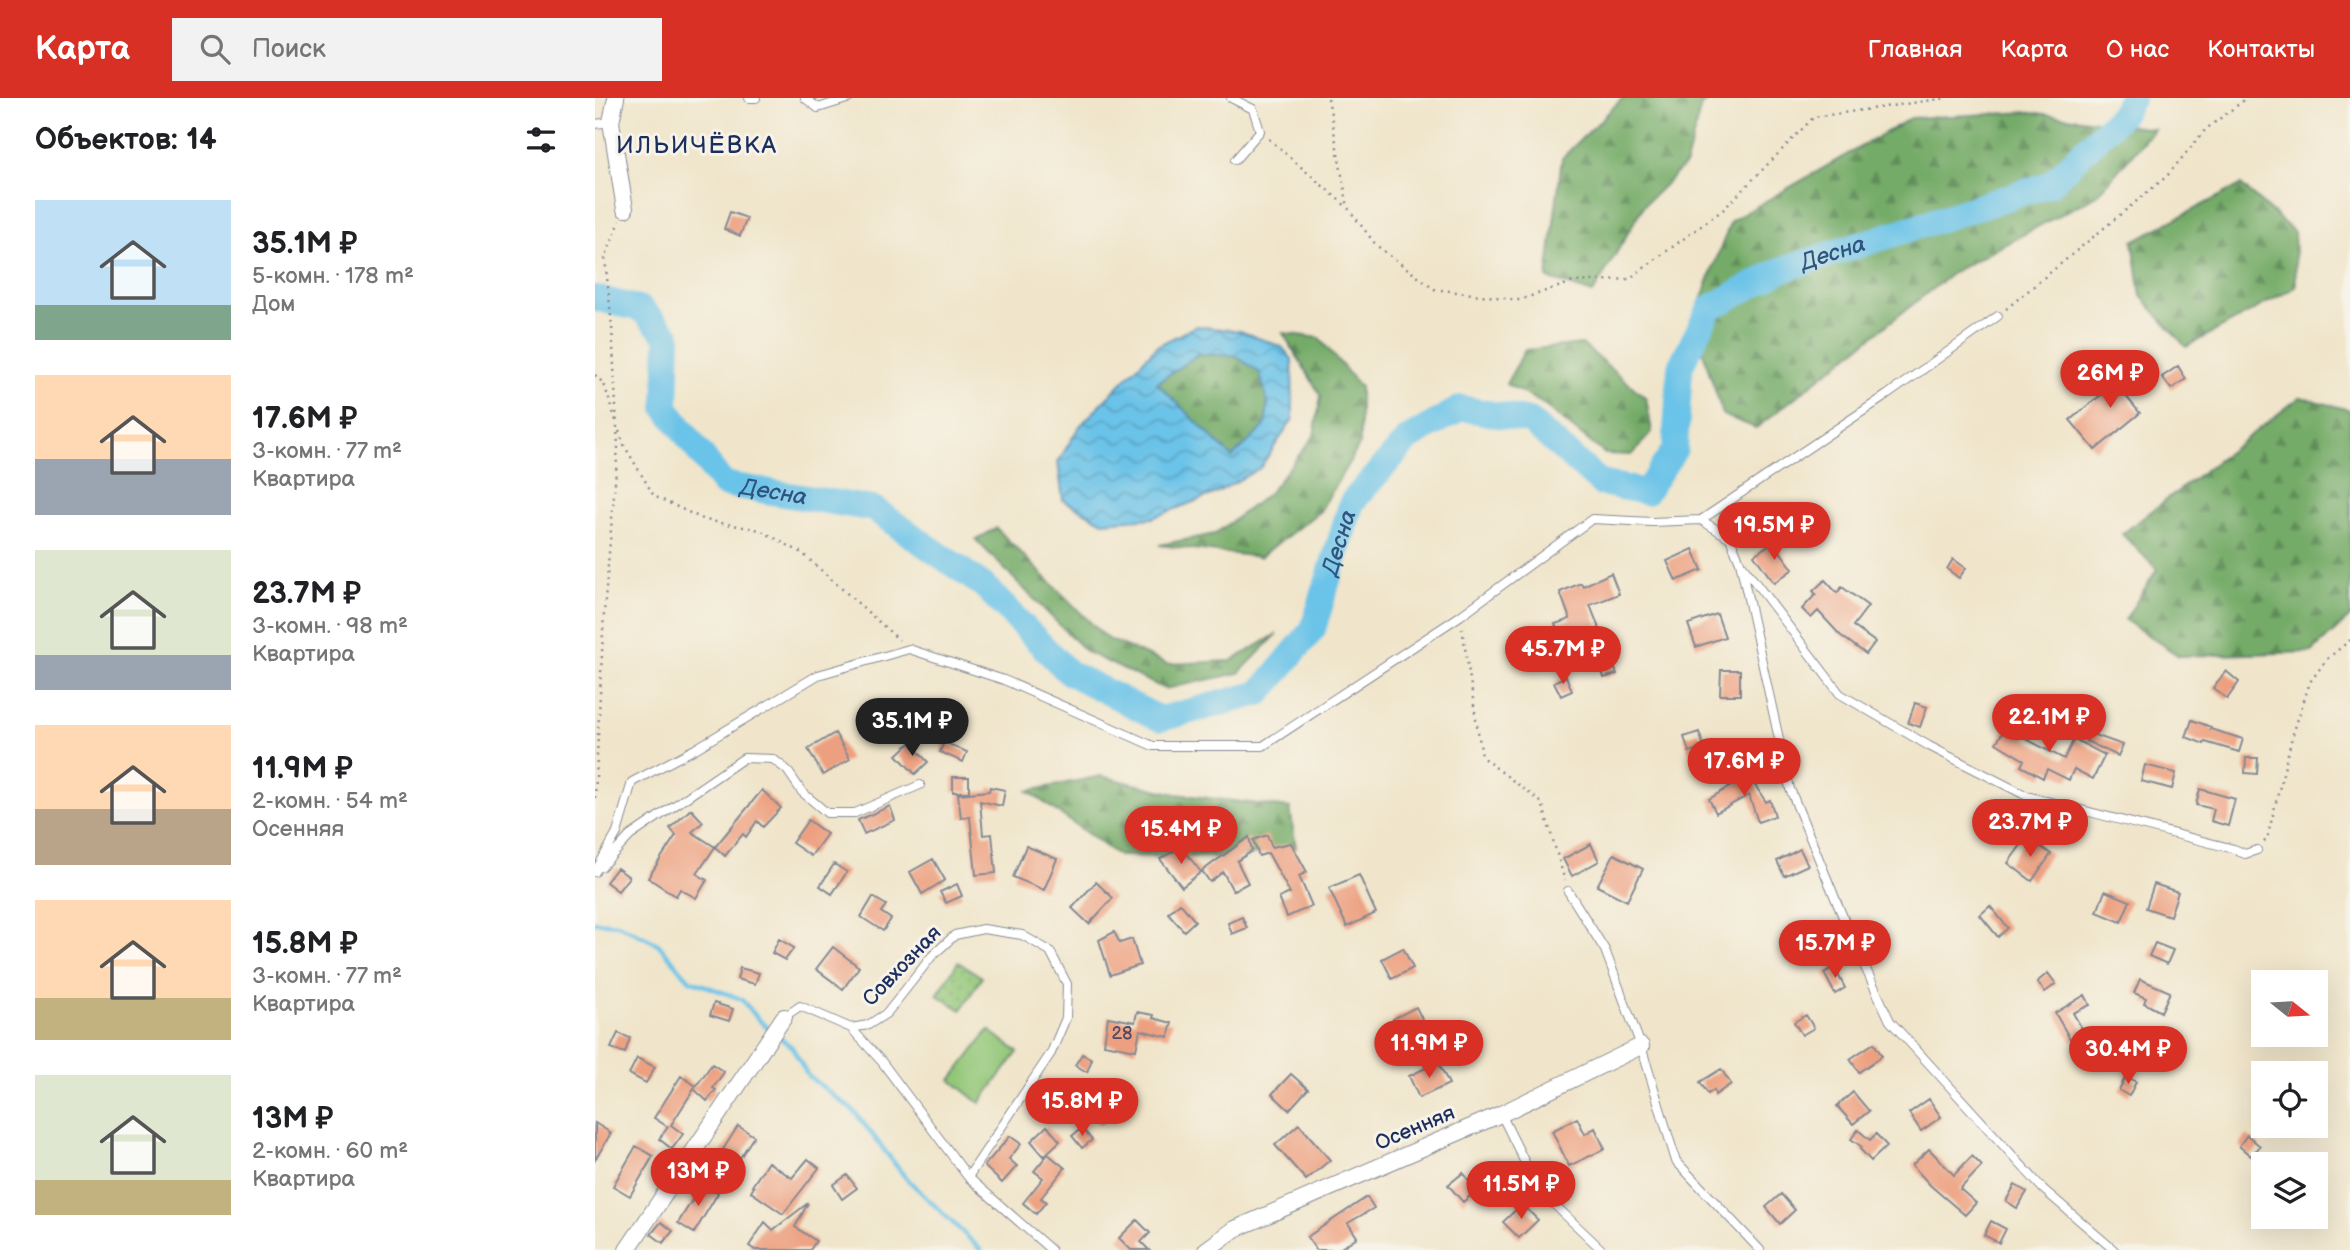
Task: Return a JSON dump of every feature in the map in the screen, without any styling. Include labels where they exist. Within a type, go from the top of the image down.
[{"type":"street","points":[[616,98],[603,123],[625,209]]},
{"type":"street","points":[[627,1250],[784,1017]]},
{"type":"street","name":"Осенняя","points":[[1206,1250],[1235,1229],[1501,1114],[1641,1046]]},
{"type":"lane","points":[[749,98],[757,98]]},
{"type":"lane","points":[[805,98],[818,108],[851,98]]},
{"type":"lane","points":[[1231,98],[1253,109],[1260,131],[1235,160]]},
{"type":"lane","points":[[595,873],[617,833],[632,782],[695,749],[818,675],[909,649],[1003,680],[1153,746],[1263,746],[1461,616],[1593,519],[1652,522],[1701,520],[1999,316]]},
{"type":"lane","points":[[1701,520],[1730,538],[1740,562],[1790,789],[1852,939],[1890,1021],[2043,1189],[2114,1250]]},
{"type":"lane","points":[[1740,562],[1840,694],[1929,746],[2027,796],[2245,854],[2257,850]]},
{"type":"lane","points":[[595,873],[630,836],[744,758],[773,759],[786,770],[802,792],[827,813],[855,813],[920,785]]},
{"type":"lane","points":[[1568,891],[1605,950],[1641,1046],[1676,1161],[1760,1250]]},
{"type":"lane","name":"Совхозная","points":[[851,1028],[867,1025],[887,1013],[932,956],[955,935],[983,929],[1022,935],[1050,951],[1067,984],[1066,1018],[1051,1053],[968,1177]]},
{"type":"lane","name":"Совхозная","points":[[784,1017],[800,1006],[851,1028],[882,1062],[968,1177],[1051,1250]]},
{"type":"lane","points":[[1501,1114],[1538,1189],[1602,1250]]},
{"type":"path","points":[[1328,98],[1348,208]]},
{"type":"path","points":[[1260,131],[1348,208],[1376,245],[1434,289],[1520,300],[1573,282],[1629,279],[1724,209],[1814,117],[1947,98]]},
{"type":"path","points":[[1999,316],[2167,177],[2206,129],[2248,98]]},
{"type":"path","points":[[595,798],[604,612],[618,447],[613,326],[605,258],[625,209]]},
{"type":"path","points":[[595,375],[604,384],[624,445],[654,496],[705,520],[760,530],[802,553],[909,649]]},
{"type":"path","points":[[1461,616],[1482,757],[1542,803],[1568,891]]},
{"type":"path","points":[[2257,850],[2267,839],[2292,737],[2310,682],[2327,659],[2350,640]]},
{"type":"green space","points":[[1623,98],[1716,98],[1701,105],[1686,164],[1644,205],[1593,293],[1547,278],[1562,158]]},
{"type":"green space","points":[[2030,112],[2154,129],[2097,195],[1955,271],[1756,428],[1723,415],[1693,321],[1731,221],[1911,118]]},
{"type":"green space","points":[[2241,185],[2294,232],[2296,287],[2186,347],[2141,296],[2133,241]]},
{"type":"green space","points":[[1283,333],[1319,338],[1360,387],[1360,444],[1320,511],[1260,557],[1159,545],[1215,534],[1269,493],[1314,436],[1321,396]]},
{"type":"green space","points":[[1582,344],[1646,398],[1652,432],[1632,455],[1605,454],[1540,402],[1506,384],[1525,350]]},
{"type":"green space","points":[[1198,354],[1236,356],[1260,372],[1268,404],[1265,426],[1232,458],[1157,383]]},
{"type":"green space","points":[[2300,397],[2350,410],[2350,617],[2312,652],[2179,656],[2125,620],[2157,569],[2122,534]]},
{"type":"green space","points":[[996,528],[1106,638],[1167,664],[1231,661],[1277,634],[1239,673],[1165,689],[1086,652],[976,540]]},
{"type":"green space","points":[[1101,776],[1176,794],[1290,808],[1296,848],[1238,857],[1119,856],[1028,791]]},
{"type":"green space","points":[[958,962],[982,977],[961,1010],[937,995]]},
{"type":"green space","points":[[989,1030],[1018,1052],[980,1103],[951,1080]]},
{"type":"water","points":[[1196,326],[1240,331],[1282,347],[1292,359],[1293,419],[1260,468],[1214,494],[1152,518],[1103,522],[1063,500],[1058,462],[1079,427],[1157,346]],"holes":[[[1198,354],[1236,356],[1260,373],[1268,404],[1265,426],[1232,457],[1157,383]]]},
{"type":"building","points":[[730,212],[747,218],[740,236],[724,229]]},
{"type":"building","points":[[2136,361],[2147,376],[2124,394],[2140,413],[2095,450],[2070,420],[2122,378],[2119,375]]},
{"type":"building","points":[[2178,366],[2186,379],[2171,389],[2162,377]]},
{"type":"building","points":[[1773,542],[1793,569],[1774,583],[1754,555]]},
{"type":"building","points":[[1693,549],[1702,570],[1676,581],[1667,561]]},
{"type":"building","points":[[1953,559],[1966,568],[1959,578],[1947,569]]},
{"type":"building","points":[[1611,573],[1619,594],[1590,605],[1617,674],[1604,678],[1599,660],[1584,665],[1574,639],[1563,644],[1555,624],[1570,619],[1560,592],[1581,583],[1583,586]]},
{"type":"building","points":[[1825,580],[1837,593],[1842,587],[1868,606],[1853,626],[1875,642],[1866,654],[1840,635],[1818,611],[1811,618],[1802,609],[1816,594],[1813,591]]},
{"type":"building","points":[[1717,614],[1725,637],[1696,647],[1688,624]]},
{"type":"building","points":[[1721,670],[1740,670],[1740,695],[1720,695]]},
{"type":"building","points":[[2226,671],[2239,682],[2227,699],[2213,688]]},
{"type":"building","points":[[1566,676],[1572,691],[1561,696],[1554,682]]},
{"type":"building","points":[[1915,703],[1927,707],[1920,727],[1908,723]]},
{"type":"building","points":[[2064,709],[2078,716],[2070,729],[2059,725]]},
{"type":"building","points":[[2011,719],[2032,731],[2026,739],[2064,759],[2074,739],[2105,755],[2093,779],[2074,769],[2069,780],[2047,769],[2043,778],[2021,766],[2024,760],[1996,743]]},
{"type":"building","points":[[2192,720],[2211,727],[2210,729],[2243,739],[2239,752],[2186,737]]},
{"type":"building","points":[[1699,732],[1704,747],[1689,752],[1684,737]]},
{"type":"building","points":[[835,733],[850,759],[823,775],[808,749]]},
{"type":"building","points":[[2089,733],[2123,745],[2118,756],[2086,741]]},
{"type":"building","points":[[944,742],[967,752],[963,762],[940,752]]},
{"type":"building","points":[[910,743],[928,762],[915,774],[897,755]]},
{"type":"building","points":[[2246,758],[2258,758],[2257,774],[2245,773]]},
{"type":"building","points":[[2145,765],[2176,773],[2172,789],[2141,781]]},
{"type":"building","points":[[1743,767],[1766,802],[1770,800],[1775,816],[1758,822],[1749,795],[1716,813],[1709,799],[1743,779],[1739,769]]},
{"type":"building","points":[[953,777],[969,777],[969,792],[953,792]]},
{"type":"building","points":[[990,787],[1005,790],[1002,806],[980,801],[983,835],[992,834],[996,873],[976,875],[970,817],[961,818],[958,794],[989,791]]},
{"type":"building","points":[[2200,789],[2235,799],[2228,826],[2211,821],[2214,809],[2196,805]]},
{"type":"building","points":[[762,790],[781,808],[763,827],[757,821],[746,837],[743,834],[725,856],[715,847]]},
{"type":"building","points":[[890,806],[895,820],[864,834],[858,820]]},
{"type":"building","points":[[691,809],[703,822],[692,832],[715,847],[697,874],[707,880],[696,898],[680,889],[676,896],[648,878],[676,835],[670,828]]},
{"type":"building","points":[[2060,815],[2074,820],[2069,832],[2056,827]]},
{"type":"building","points":[[808,820],[827,834],[811,856],[792,843]]},
{"type":"building","points":[[1267,835],[1272,847],[1291,843],[1307,872],[1299,876],[1312,906],[1287,917],[1279,898],[1290,893],[1268,853],[1259,856],[1253,840]]},
{"type":"building","points":[[1249,837],[1252,851],[1237,861],[1248,883],[1233,891],[1223,872],[1210,882],[1202,871]]},
{"type":"building","points":[[2027,837],[2051,854],[2032,881],[2008,863]]},
{"type":"building","points":[[1591,844],[1599,861],[1572,876],[1563,859]]},
{"type":"building","points":[[1026,846],[1057,859],[1044,890],[1013,877]]},
{"type":"building","points":[[1181,847],[1201,872],[1182,887],[1160,859]]},
{"type":"building","points":[[1800,849],[1808,865],[1784,876],[1777,861]]},
{"type":"building","points":[[1614,854],[1643,869],[1627,901],[1597,886]]},
{"type":"building","points":[[933,859],[945,880],[922,894],[910,872]]},
{"type":"building","points":[[834,864],[847,872],[832,894],[820,886]]},
{"type":"building","points":[[617,868],[629,877],[618,891],[606,882]]},
{"type":"building","points":[[1359,875],[1376,913],[1347,927],[1329,888]]},
{"type":"building","points":[[1096,882],[1113,898],[1089,924],[1072,908]]},
{"type":"building","points":[[957,884],[962,896],[946,903],[940,892]]},
{"type":"building","points":[[2154,884],[2178,892],[2170,916],[2146,908]]},
{"type":"building","points":[[2105,891],[2130,901],[2121,922],[2097,912]]},
{"type":"building","points":[[873,897],[886,905],[881,912],[891,919],[883,931],[861,917]]},
{"type":"building","points":[[1180,903],[1195,921],[1184,931],[1168,913]]},
{"type":"building","points":[[1990,906],[2008,928],[1998,937],[1980,915]]},
{"type":"building","points":[[1242,917],[1247,928],[1232,934],[1228,923]]},
{"type":"building","points":[[1114,932],[1120,943],[1132,939],[1140,965],[1110,975],[1099,940]]},
{"type":"building","points":[[1797,934],[1804,946],[1786,955],[1780,943]]},
{"type":"building","points":[[779,939],[794,948],[785,960],[772,953]]},
{"type":"building","points":[[2155,943],[2173,950],[2167,964],[2149,956]]},
{"type":"building","points":[[833,947],[859,967],[843,989],[816,969]]},
{"type":"building","points":[[1403,948],[1413,968],[1392,979],[1382,959]]},
{"type":"building","points":[[1834,967],[1845,988],[1835,994],[1824,973]]},
{"type":"building","points":[[740,968],[759,973],[755,984],[737,979]]},
{"type":"building","points":[[2048,973],[2056,984],[2045,992],[2037,982]]},
{"type":"building","points":[[2140,979],[2170,992],[2161,1012],[2144,1003],[2146,998],[2134,993]]},
{"type":"building","points":[[2085,995],[2090,1005],[2073,1013],[2085,1034],[2072,1042],[2055,1013]]},
{"type":"building","points":[[714,1003],[733,1009],[729,1021],[710,1015]]},
{"type":"building","points":[[1416,1007],[1430,1035],[1407,1047],[1393,1019]]},
{"type":"building","points":[[1137,1012],[1154,1015],[1153,1018],[1172,1023],[1168,1037],[1140,1030],[1136,1050],[1104,1044],[1108,1017],[1135,1022]]},
{"type":"building","points":[[1806,1015],[1814,1028],[1802,1035],[1794,1022]]},
{"type":"building","points":[[618,1033],[630,1038],[625,1053],[611,1048]]},
{"type":"building","points":[[1874,1043],[1882,1056],[1859,1072],[1850,1059]]},
{"type":"building","points":[[1082,1054],[1092,1059],[1087,1072],[1075,1065]]},
{"type":"building","points":[[637,1058],[655,1067],[646,1083],[629,1074]]},
{"type":"building","points":[[1438,1062],[1449,1084],[1419,1098],[1409,1076]]},
{"type":"building","points":[[712,1064],[724,1072],[713,1088],[716,1090],[707,1101],[694,1089]]},
{"type":"building","points":[[1721,1069],[1731,1084],[1715,1095],[1714,1090],[1708,1094],[1700,1082]]},
{"type":"building","points":[[1291,1074],[1308,1089],[1289,1110],[1272,1094]]},
{"type":"building","points":[[681,1076],[696,1086],[671,1125],[683,1134],[672,1149],[659,1139],[668,1127],[654,1118]]},
{"type":"building","points":[[2126,1076],[2136,1082],[2129,1096],[2119,1090]]},
{"type":"building","points":[[1090,1082],[1115,1112],[1100,1125],[1075,1095]]},
{"type":"building","points":[[1853,1092],[1869,1111],[1853,1124],[1837,1106]]},
{"type":"building","points":[[1929,1099],[1941,1117],[1921,1131],[1909,1113]]},
{"type":"building","points":[[1577,1118],[1585,1134],[1595,1128],[1605,1149],[1569,1166],[1552,1131]]},
{"type":"building","points":[[595,1123],[611,1133],[595,1160]]},
{"type":"building","points":[[1299,1124],[1330,1160],[1306,1180],[1275,1145]]},
{"type":"building","points":[[738,1126],[754,1136],[733,1169],[717,1159]]},
{"type":"building","points":[[1047,1126],[1060,1141],[1044,1156],[1031,1141]]},
{"type":"building","points":[[1082,1128],[1092,1140],[1082,1148],[1072,1136]]},
{"type":"building","points":[[1858,1130],[1870,1140],[1876,1134],[1887,1146],[1871,1161],[1860,1149],[1862,1147],[1851,1139]]},
{"type":"building","points":[[2247,1135],[2260,1146],[2251,1152],[2251,1156],[2239,1146]]},
{"type":"building","points":[[1010,1136],[1021,1144],[1009,1159],[1017,1166],[1002,1183],[984,1166]]},
{"type":"building","points":[[636,1146],[653,1156],[630,1196],[613,1186]]},
{"type":"building","points":[[1929,1149],[1954,1175],[1972,1156],[1982,1166],[1960,1189],[1976,1203],[1965,1215],[1931,1186],[1912,1165]]},
{"type":"building","points":[[1048,1154],[1065,1168],[1041,1198],[1046,1202],[1036,1214],[1023,1203],[1043,1178],[1034,1171]]},
{"type":"building","points":[[808,1159],[819,1168],[783,1214],[751,1192],[768,1162],[792,1178]]},
{"type":"building","points":[[1463,1173],[1477,1190],[1463,1202],[1448,1185]]},
{"type":"building","points":[[847,1175],[857,1188],[842,1199],[833,1185]]},
{"type":"building","points":[[703,1183],[718,1193],[694,1233],[678,1223]]},
{"type":"building","points":[[2015,1185],[2027,1192],[2017,1208],[2006,1201]]},
{"type":"building","points":[[1781,1194],[1795,1210],[1780,1224],[1766,1207]]},
{"type":"building","points":[[1367,1197],[1374,1208],[1348,1223],[1357,1237],[1338,1250],[1316,1250],[1307,1237]]},
{"type":"building","points":[[808,1203],[795,1227],[816,1241],[810,1250],[755,1250],[749,1246],[765,1222],[773,1230]]},
{"type":"building","points":[[1522,1204],[1538,1220],[1519,1238],[1503,1222]]},
{"type":"building","points":[[1137,1220],[1150,1233],[1141,1242],[1149,1250],[1131,1250],[1119,1238]]},
{"type":"building","points":[[1991,1221],[2006,1229],[1999,1243],[1984,1235]]},
{"type":"building","points":[[661,1222],[673,1231],[663,1243],[651,1234]]},
{"type":"waterway","name":"Десна","points":[[595,298],[641,309],[668,336],[666,408],[723,484],[874,509],[984,586],[1068,672],[1160,719],[1260,693],[1313,629],[1352,502],[1408,439],[1461,408],[1530,421],[1601,483],[1646,492],[1675,449],[1680,367],[1710,308],[1781,270],[2050,184],[2121,115],[2132,98]]},
{"type":"waterway","points":[[595,922],[618,924],[658,944],[690,980],[741,999],[760,1021],[792,1047],[808,1076],[854,1111],[905,1177],[981,1250]]},
{"type":"district","name":"ИЛЬИЧЁВКА","points":[[697,145]]}]
